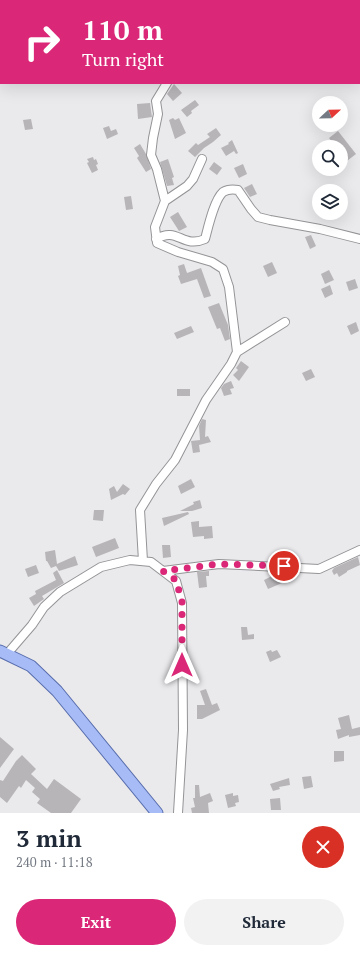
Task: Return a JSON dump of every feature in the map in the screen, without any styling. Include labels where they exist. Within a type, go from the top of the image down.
[{"type":"main road","points":[[4,652],[31,666],[57,691],[157,813]]},
{"type":"street","points":[[165,201],[157,169],[151,155],[158,114],[156,101],[166,84]]},
{"type":"street","points":[[202,159],[192,180],[165,201],[155,227],[156,243],[212,262],[223,269],[229,287],[237,352]]},
{"type":"street","points":[[156,239],[164,235],[170,235],[180,237],[190,243],[197,243],[205,240],[219,199],[223,192],[232,189],[238,190],[258,217],[320,229],[360,239]]},
{"type":"street","points":[[143,561],[140,510],[156,484],[175,460],[206,400],[231,364],[237,352],[285,322]]},
{"type":"street","points":[[163,571],[219,564],[319,569],[360,550]]},
{"type":"street","points":[[4,652],[32,625],[44,607],[60,592],[101,567],[130,560],[151,562],[176,580],[182,602],[183,730],[178,813]]},
{"type":"building","points":[[174,84],[182,93],[173,101],[167,94]]},
{"type":"building","points":[[195,100],[199,105],[191,111],[192,113],[187,117],[181,110]]},
{"type":"building","points":[[150,103],[152,117],[138,119],[137,104]]},
{"type":"building","points":[[173,118],[175,120],[179,118],[186,133],[175,139],[169,120]]},
{"type":"building","points":[[31,119],[33,129],[25,130],[23,120]]},
{"type":"building","points":[[109,126],[111,131],[116,129],[118,134],[107,139],[103,128]]},
{"type":"building","points":[[216,128],[221,135],[195,157],[188,151],[196,143],[198,145],[210,137],[207,134]]},
{"type":"building","points":[[339,132],[345,140],[331,140],[329,138]]},
{"type":"building","points":[[232,140],[238,153],[236,154],[234,151],[226,156],[221,148],[229,144],[228,143]]},
{"type":"building","points":[[140,144],[146,154],[151,169],[146,172],[137,158],[139,156],[134,148]]},
{"type":"building","points":[[348,144],[356,154],[348,160]]},
{"type":"building","points":[[93,157],[94,160],[96,159],[98,164],[96,165],[98,170],[92,173],[87,163],[89,162],[87,159]]},
{"type":"building","points":[[168,159],[174,177],[172,178],[174,185],[167,186],[160,162]]},
{"type":"building","points":[[214,162],[222,168],[217,175],[209,169]]},
{"type":"building","points":[[243,164],[247,174],[239,178],[234,168]]},
{"type":"building","points":[[252,184],[257,194],[250,197],[244,188]]},
{"type":"building","points":[[131,196],[133,209],[126,210],[124,197]]},
{"type":"building","points":[[178,212],[187,227],[179,231],[170,217]]},
{"type":"building","points":[[311,235],[316,246],[310,249],[305,237]]},
{"type":"building","points":[[272,262],[277,273],[268,277],[263,266]]},
{"type":"building","points":[[184,264],[187,273],[201,268],[211,296],[204,298],[197,279],[181,284],[178,276],[180,275],[178,266]]},
{"type":"building","points":[[329,270],[334,280],[325,284],[321,274]]},
{"type":"building","points":[[355,279],[358,288],[349,291],[346,282]]},
{"type":"building","points":[[330,285],[333,294],[325,298],[321,289]]},
{"type":"building","points":[[219,303],[228,325],[230,339],[225,341],[220,328],[217,329],[208,307]]},
{"type":"building","points":[[356,322],[359,331],[351,335],[347,326]]},
{"type":"building","points":[[191,326],[194,332],[177,339],[174,333]]},
{"type":"building","points":[[241,361],[249,367],[239,381],[233,375],[238,370],[236,368]]},
{"type":"building","points":[[311,369],[315,377],[306,381],[302,373]]},
{"type":"building","points":[[231,381],[234,388],[230,389],[232,394],[224,396],[221,388],[224,384]]},
{"type":"building","points":[[177,389],[190,389],[190,396],[177,396]]},
{"type":"building","points":[[202,419],[206,420],[205,437],[208,436],[211,442],[199,445],[200,452],[193,453],[191,441],[200,440],[199,426]]},
{"type":"building","points":[[191,479],[195,487],[181,494],[178,486]]},
{"type":"building","points":[[123,484],[130,489],[125,495],[123,494],[111,500],[109,489],[114,486],[117,492]]},
{"type":"building","points":[[200,500],[202,508],[192,511],[180,511],[194,504],[193,502]]},
{"type":"building","points":[[94,510],[104,510],[103,521],[93,520]]},
{"type":"building","points":[[188,512],[189,514],[164,526],[162,518]]},
{"type":"building","points":[[199,521],[199,527],[212,526],[213,538],[204,539],[204,536],[193,537],[191,522]]},
{"type":"building","points":[[115,538],[119,548],[96,557],[92,547]]},
{"type":"building","points":[[162,545],[170,545],[171,557],[163,558]]},
{"type":"building","points":[[55,550],[57,564],[75,556],[78,565],[59,571],[56,566],[51,568],[46,561],[45,552]]},
{"type":"building","points":[[358,557],[360,565],[347,571],[339,577],[337,573],[334,575],[332,571],[334,568]]},
{"type":"building","points":[[36,565],[39,573],[28,577],[25,569]]},
{"type":"building","points":[[57,570],[64,583],[42,596],[44,599],[34,606],[29,598],[36,594],[35,591],[56,580],[53,573]]},
{"type":"building","points":[[209,571],[209,576],[206,576],[207,587],[199,588],[197,572]]},
{"type":"building","points":[[278,573],[282,583],[268,589],[264,580]]},
{"type":"building","points":[[241,627],[247,627],[248,635],[254,634],[254,639],[242,640]]},
{"type":"building","points":[[271,650],[272,652],[277,650],[281,657],[270,662],[266,652]]},
{"type":"building","points":[[206,689],[212,705],[217,703],[220,710],[202,719],[197,719],[197,705],[205,705],[200,691]]},
{"type":"building","points":[[349,715],[352,729],[360,727],[360,735],[349,737],[349,735],[338,739],[336,730],[341,729],[338,718]]},
{"type":"building","points":[[0,737],[14,749],[0,768]]},
{"type":"building","points":[[334,751],[344,751],[344,761],[334,762]]},
{"type":"building","points":[[22,755],[36,769],[31,774],[47,789],[54,779],[81,799],[71,813],[51,813],[37,803],[40,799],[32,792],[35,788],[26,780],[21,788],[19,786],[7,803],[0,797],[0,780],[3,781],[16,761]]},
{"type":"building","points":[[311,776],[313,787],[304,789],[302,777]]},
{"type":"building","points":[[289,778],[290,785],[279,787],[280,789],[273,791],[270,784]]},
{"type":"building","points":[[195,785],[199,785],[200,797],[210,793],[213,801],[208,803],[209,813],[192,813],[191,808],[195,807],[193,798],[195,798]]},
{"type":"building","points":[[233,793],[233,796],[238,795],[239,802],[235,803],[236,806],[228,808],[225,795]]},
{"type":"building","points":[[280,798],[281,810],[271,810],[270,799]]},
{"type":"route","points":[[182,665],[182,602],[176,580],[163,571],[219,564],[284,566]]}]
